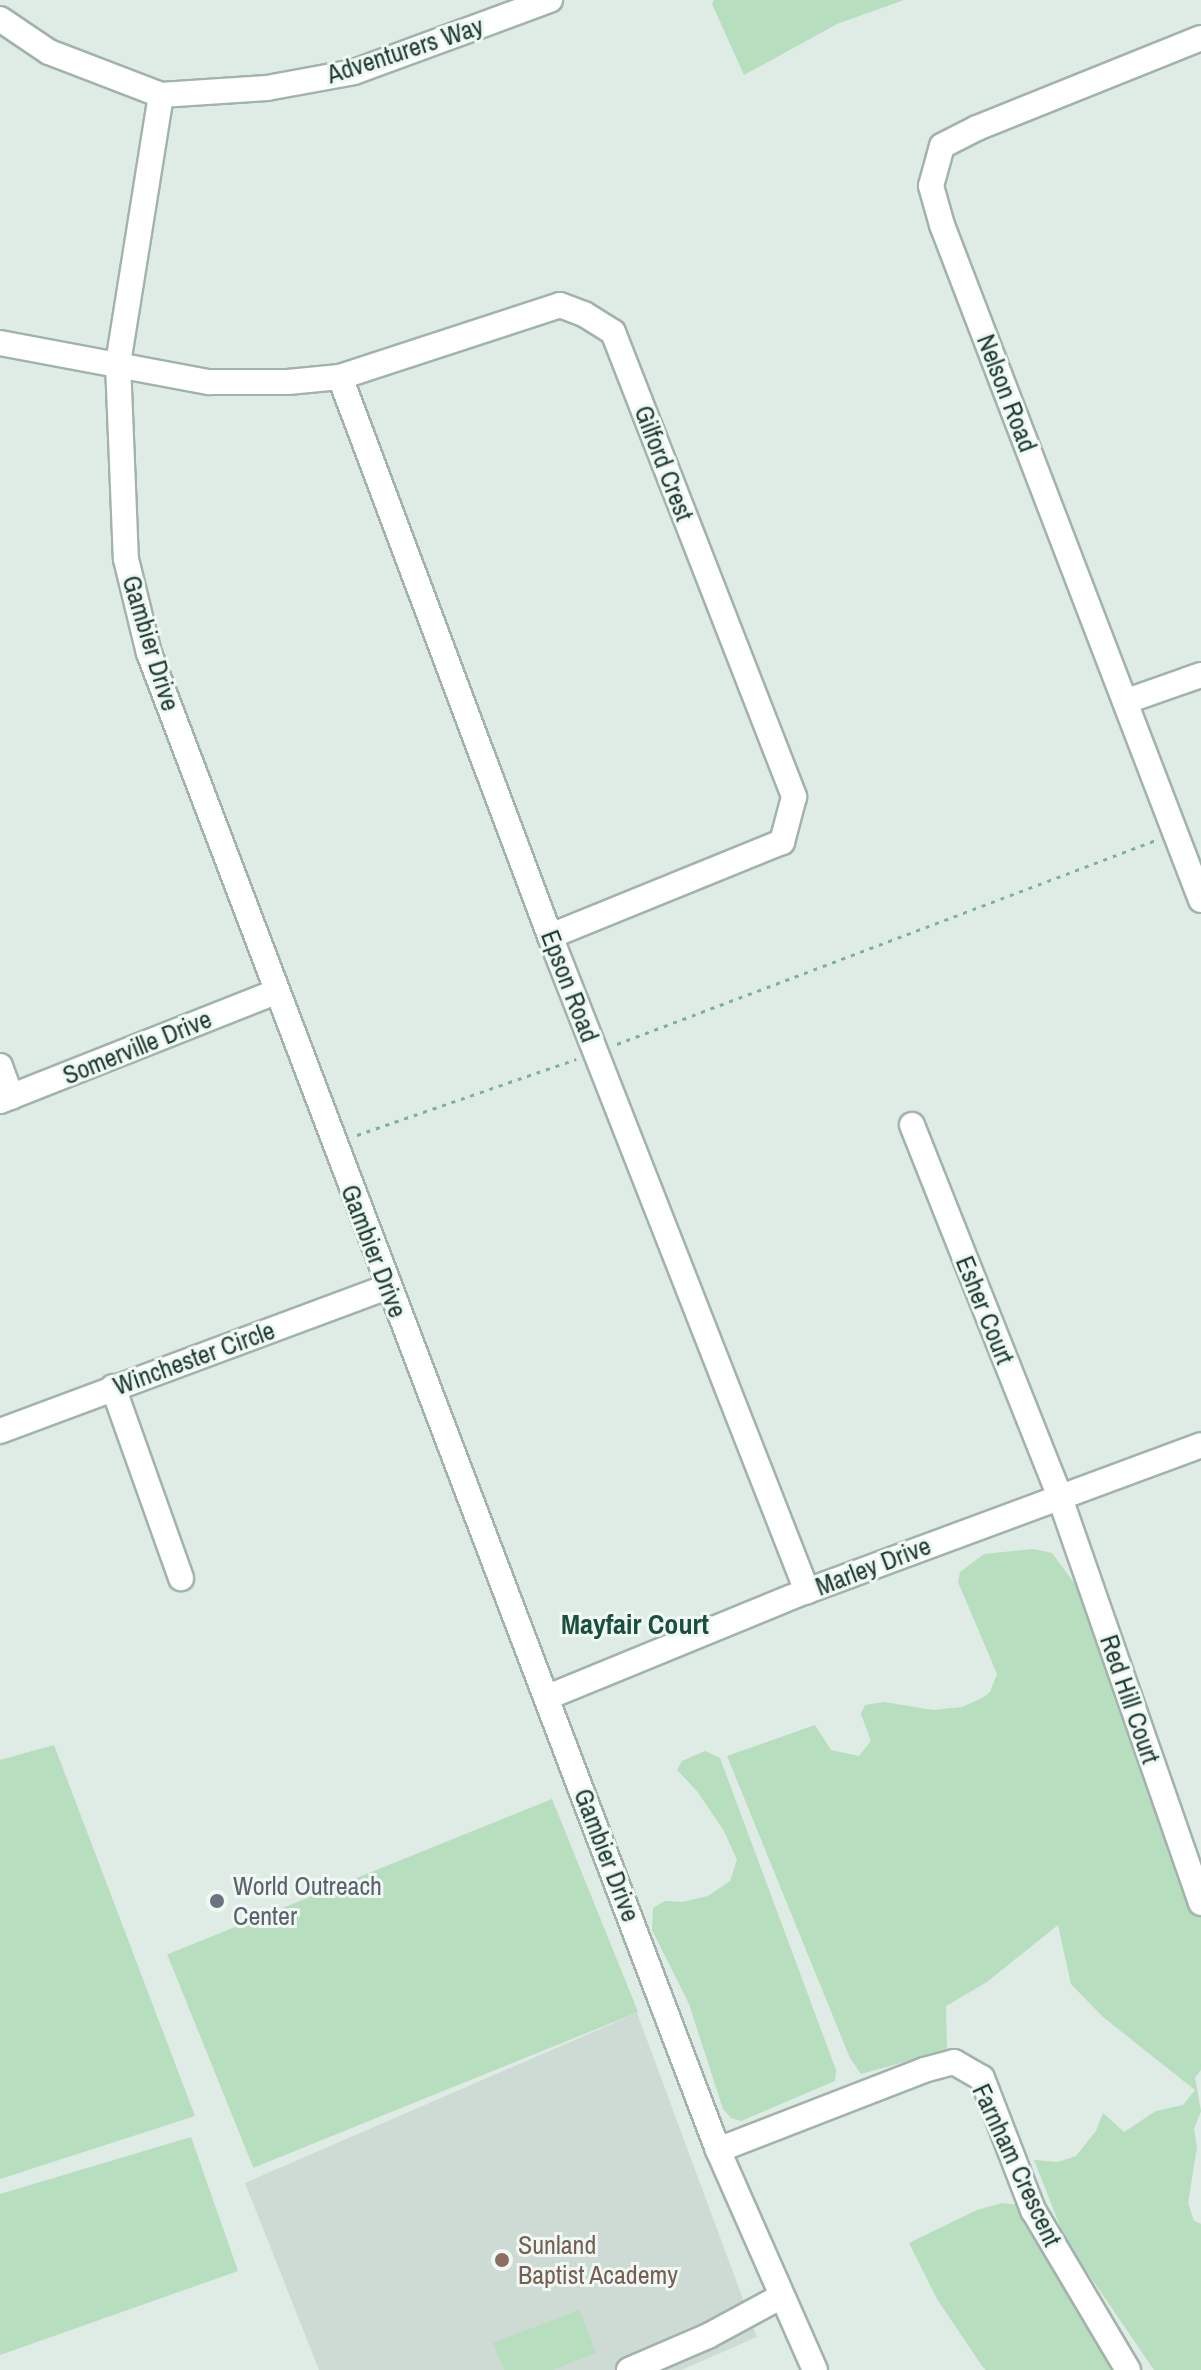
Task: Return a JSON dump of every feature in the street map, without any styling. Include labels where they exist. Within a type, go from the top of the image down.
[{"type":"street","name":"Adventurers Way","points":[[161,95],[267,88],[354,72],[490,11],[550,0]]},
{"type":"street","points":[[0,19],[49,52],[161,95]]},
{"type":"street","name":"Nelson Road","points":[[1201,38],[977,128],[942,146],[931,186],[942,225],[1201,900]]},
{"type":"street","name":"Gambier Drive","points":[[161,95],[118,363],[126,559],[149,653],[275,992],[548,1697],[718,2150],[780,2297],[815,2370]]},
{"type":"street","name":"Gilford Crest","points":[[0,343],[209,382],[288,382],[340,377],[560,305],[584,314],[613,332],[794,797],[782,842],[550,936]]},
{"type":"street","name":"Epson Road","points":[[340,377],[550,936],[807,1591]]},
{"type":"street","points":[[1127,701],[1201,675]]},
{"type":"street","name":"Somerville Drive","points":[[6,1099],[275,992]]},
{"type":"street","points":[[0,1066],[6,1099]]},
{"type":"street","name":"Esher Court","points":[[912,1125],[1059,1495]]},
{"type":"street","name":"Winchester Circle","points":[[0,1431],[388,1287]]},
{"type":"street","points":[[113,1387],[181,1578]]},
{"type":"street","name":"Marley Drive","points":[[548,1697],[807,1591],[1059,1495],[1201,1445]]},
{"type":"street","name":"Red Hill Court","points":[[1059,1495],[1201,1903]]},
{"type":"street","name":"Farnham Crescent","points":[[718,2150],[924,2070],[954,2062],[982,2078],[1033,2210],[1128,2370]]},
{"type":"street","points":[[629,2370],[708,2336],[780,2297]]},
{"type":"path","points":[[333,1143],[595,1052],[1176,833]]},
{"type":"shaded area","name":"Sunland Baptist Academy","points":[[637,2013],[757,2337],[681,2370],[319,2370],[245,2183]]},
{"type":"green space","points":[[714,0],[904,0],[837,24],[744,75],[712,4]]},
{"type":"green space","points":[[1033,1549],[1052,1553],[1080,1591],[1201,1899],[1201,2070],[1195,2078],[1201,2111],[1194,2129],[1197,2147],[1188,2203],[1194,2221],[1201,2224],[1201,2370],[1154,2370],[1066,2241],[1034,2160],[1058,2162],[1076,2156],[1096,2131],[1103,2113],[1124,2132],[1156,2111],[1183,2105],[1195,2090],[1103,2017],[1071,1984],[1058,1925],[987,1982],[946,2006],[947,2050],[861,2074],[850,2058],[727,1756],[815,1725],[831,1750],[859,1756],[871,1741],[861,1714],[865,1705],[884,1702],[933,1710],[962,1707],[982,1698],[990,1692],[997,1674],[958,1582],[960,1572],[984,1554]]},
{"type":"green space","points":[[54,1745],[195,2116],[0,2179],[0,1760]]},
{"type":"green space","points":[[705,1751],[720,1758],[836,2070],[835,2081],[741,2121],[731,2118],[723,2109],[689,2004],[652,1930],[653,1908],[665,1901],[682,1902],[708,1896],[730,1881],[737,1860],[724,1831],[697,1791],[677,1770],[682,1761]]},
{"type":"green space","points":[[552,1799],[638,2012],[253,2168],[167,1954]]},
{"type":"green space","points":[[191,2137],[238,2271],[0,2355],[0,2194]]},
{"type":"green space","points":[[1002,2203],[1018,2205],[1034,2218],[1120,2370],[986,2370],[982,2366],[937,2299],[909,2243],[977,2210]]},
{"type":"green space","points":[[579,2310],[596,2353],[552,2370],[504,2370],[493,2343]]},
{"type":"place","name":"World Outreach Center","points":[[217,1901]]},
{"type":"place","name":"Sunland Baptist Academy","points":[[502,2260]]},
{"type":"district","name":"Mayfair Court","points":[[635,1624]]}]
